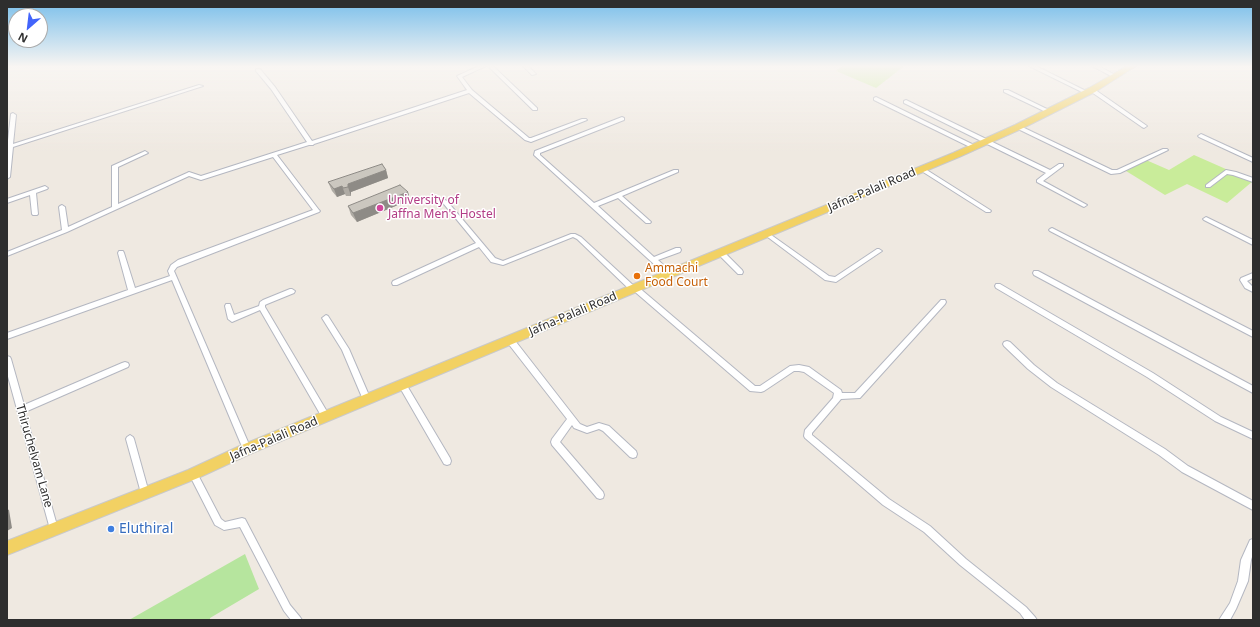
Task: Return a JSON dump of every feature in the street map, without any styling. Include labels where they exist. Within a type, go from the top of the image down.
[{"type":"main road","name":"Jafna-Palali Road","points":[[7,548],[193,474],[247,449],[403,386],[922,169],[1018,127],[1080,95]]},
{"type":"street","points":[[11,146],[172,95]]},
{"type":"street","points":[[278,95],[310,144]]},
{"type":"street","points":[[7,254],[65,231],[189,174],[201,178],[259,158],[310,144],[457,95]]},
{"type":"street","points":[[475,95],[528,140],[584,120]]},
{"type":"street","points":[[521,95],[535,109]]},
{"type":"street","points":[[1015,95],[1048,111]]},
{"type":"street","points":[[1096,95],[1144,126]]},
{"type":"street","points":[[876,99],[974,147]]},
{"type":"street","points":[[906,102],[1049,172]]},
{"type":"street","points":[[7,177],[13,115]]},
{"type":"street","points":[[622,119],[537,152],[537,154],[669,274]]},
{"type":"street","points":[[1018,127],[1111,172],[1118,172],[1165,150]]},
{"type":"street","points":[[1201,136],[1253,160]]},
{"type":"street","points":[[115,208],[114,166],[145,153]]},
{"type":"street","points":[[247,449],[171,271],[174,265],[180,262],[317,211],[274,155]]},
{"type":"street","points":[[1061,165],[1040,179],[1040,182],[1084,205]]},
{"type":"street","points":[[922,169],[988,211]]},
{"type":"street","points":[[593,206],[676,171]]},
{"type":"street","points":[[1208,186],[1226,172],[1234,173],[1253,180]]},
{"type":"street","points":[[7,201],[44,188]]},
{"type":"street","points":[[33,192],[35,214]]},
{"type":"street","points":[[618,196],[648,222]]},
{"type":"street","points":[[445,202],[493,260],[503,263],[573,235],[579,238],[634,289],[753,389],[761,389],[793,368],[799,368],[806,369],[825,382],[838,392],[838,396]]},
{"type":"street","points":[[62,207],[65,231]]},
{"type":"street","points":[[1206,219],[1253,243]]},
{"type":"street","points":[[1052,230],[1253,334]]},
{"type":"street","points":[[766,234],[831,280],[836,280],[879,251]]},
{"type":"street","points":[[395,283],[480,244]]},
{"type":"street","points":[[653,260],[678,250]]},
{"type":"street","points":[[121,253],[132,291]]},
{"type":"street","points":[[721,253],[740,272]]},
{"type":"street","points":[[1036,273],[1253,390]]},
{"type":"street","points":[[1253,275],[1243,280],[1247,286],[1253,290]]},
{"type":"street","points":[[7,336],[173,276]]},
{"type":"street","points":[[998,286],[1150,375],[1218,419],[1253,436]]},
{"type":"street","points":[[228,306],[232,319],[262,307],[262,304],[265,302],[292,291]]},
{"type":"street","points":[[838,396],[857,396],[943,302]]},
{"type":"street","points":[[262,307],[326,416]]},
{"type":"street","points":[[326,318],[345,349],[367,400]]},
{"type":"street","points":[[510,340],[572,419],[582,429],[587,430],[599,426],[606,428],[634,454]]},
{"type":"street","points":[[1007,344],[1031,367],[1054,384],[1130,431],[1185,469],[1253,506]]},
{"type":"street","name":"Thiruchelvam Lane","points":[[7,359],[54,529]]},
{"type":"street","points":[[21,410],[125,365]]},
{"type":"street","points":[[403,386],[447,461]]},
{"type":"street","points":[[838,396],[808,432],[808,436],[886,502],[927,529],[963,562],[1023,610],[1032,620]]},
{"type":"street","points":[[572,419],[555,442],[600,495]]},
{"type":"street","points":[[130,439],[145,493]]},
{"type":"street","points":[[193,474],[218,522],[224,526],[242,522],[287,608],[297,620]]},
{"type":"street","points":[[1224,620],[1233,606],[1243,581],[1246,560],[1253,543]]},
{"type":"green space","points":[[1194,155],[1253,181],[1227,203],[1187,184],[1165,195],[1126,171],[1146,160],[1169,170]]},
{"type":"green space","points":[[245,554],[259,589],[210,618],[210,620],[129,620]]},
{"type":"building","points":[[382,164],[386,170],[348,184],[348,187],[343,188],[342,186],[334,189],[328,182]]},
{"type":"building","points":[[400,185],[408,192],[353,213],[348,206]]},
{"type":"place","name":"University of Jaffna Men's Hostel","points":[[380,208]]},
{"type":"place","name":"Ammachi Food Court","points":[[637,276]]},
{"type":"place","name":"Eluthiral","points":[[111,529]]}]
